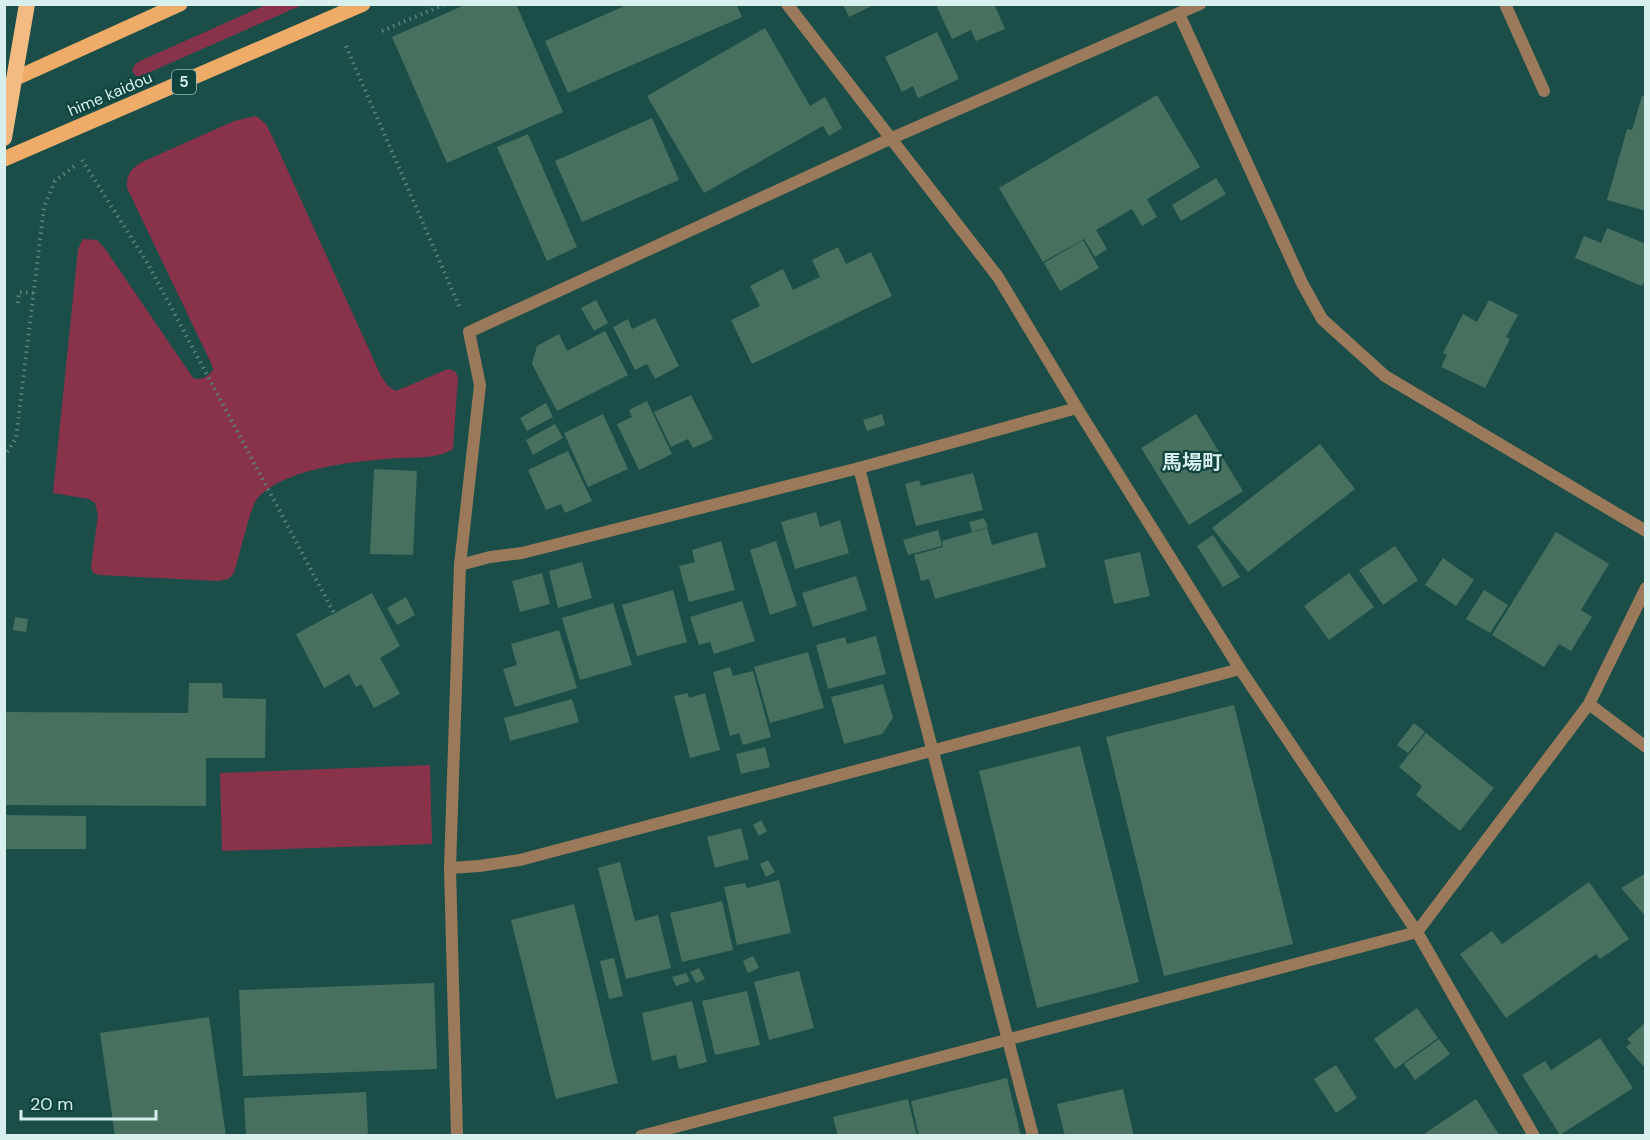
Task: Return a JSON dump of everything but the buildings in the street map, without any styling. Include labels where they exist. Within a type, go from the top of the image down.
[{"type":"highway","points":[[4,138],[9,81],[27,4]]},
{"type":"main road","points":[[9,81],[180,4]]},
{"type":"main road","name":"hime kaidou","points":[[4,159],[363,4]]},
{"type":"street","points":[[787,4],[998,277],[1240,669],[1417,932],[1534,1136]]},
{"type":"street","points":[[457,1136],[450,868],[460,564],[480,385],[470,332],[892,138],[1200,4]]},
{"type":"street","points":[[1505,4],[1544,91]]},
{"type":"street","points":[[1179,14],[1302,283],[1322,319],[1385,376],[1646,531]]},
{"type":"street","points":[[460,564],[490,557],[522,554],[858,468],[1077,408]]},
{"type":"street","points":[[858,468],[1033,1136]]},
{"type":"street","points":[[641,1136],[1417,932],[1589,704],[1646,588]]},
{"type":"street","points":[[450,868],[520,860],[1240,669]]},
{"type":"street","points":[[1589,704],[1646,747]]},
{"type":"path","points":[[379,32],[445,4]]},
{"type":"path","points":[[336,51],[357,42]]},
{"type":"path","points":[[346,46],[470,332]]},
{"type":"path","points":[[4,457],[16,438],[44,207],[55,181],[89,157]]},
{"type":"path","points":[[82,160],[148,264],[334,613]]},
{"type":"path","points":[[18,303],[20,292],[33,292]]},
{"type":"shaded area","points":[[268,4],[302,5],[141,76],[136,76],[132,71],[138,62]]},
{"type":"shaded area","points":[[256,116],[266,124],[273,138],[381,376],[388,386],[396,391],[448,369],[455,371],[458,377],[453,449],[434,456],[363,461],[323,468],[303,473],[269,488],[254,503],[234,573],[228,579],[218,581],[93,573],[91,567],[98,515],[95,503],[89,499],[53,493],[78,249],[83,239],[97,240],[193,378],[202,379],[213,370],[212,365],[127,188],[127,179],[132,170],[142,162],[234,121]]},
{"type":"shaded area","points":[[430,765],[432,844],[222,851],[220,773]]},
{"type":"district","name":"馬場町","points":[[1192,462]]}]
